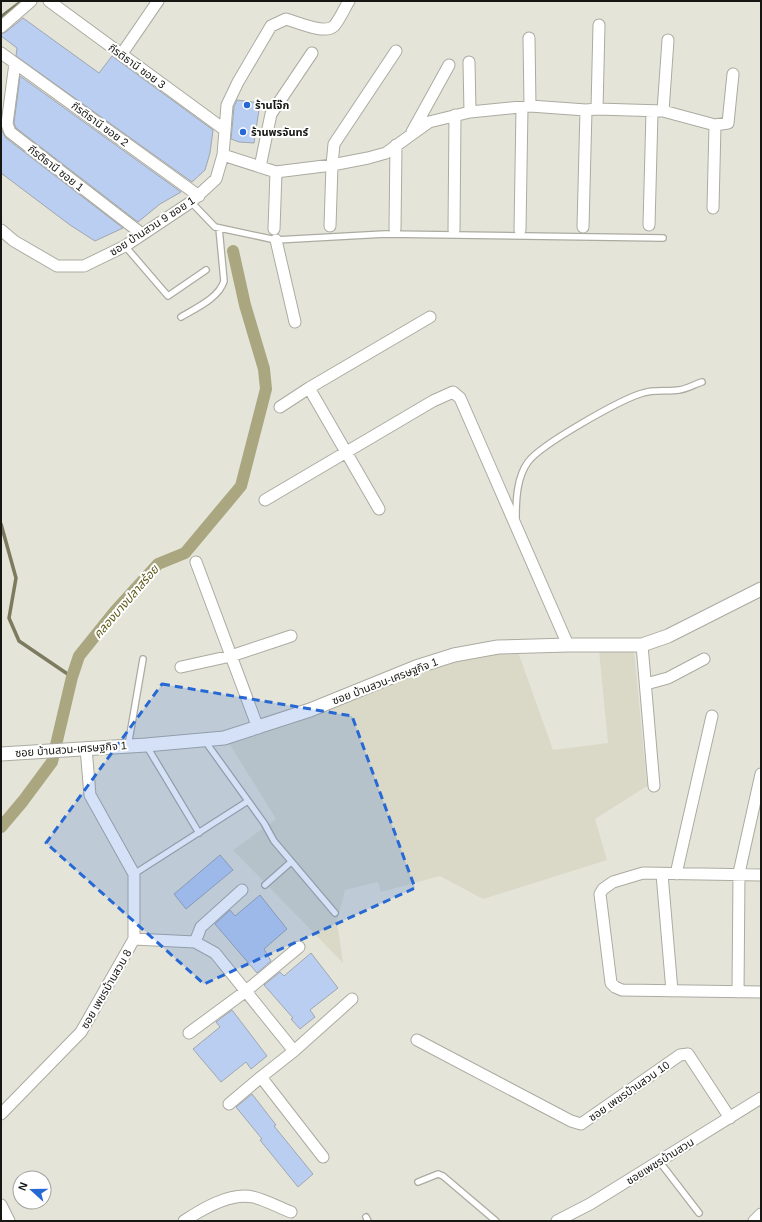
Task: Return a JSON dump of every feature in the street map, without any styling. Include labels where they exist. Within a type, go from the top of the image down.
[{"type":"street","points":[[1,27],[32,1]]},
{"type":"street","name":"กีรติธานี ซอย 3","points":[[49,1],[225,130]]},
{"type":"street","points":[[121,55],[158,1]]},
{"type":"street","name":"ซอย บ้านสวน 9 ซอย 1","points":[[142,234],[195,199],[216,179],[223,155],[227,105],[238,82],[271,26],[286,19],[321,30],[329,29],[335,25],[349,1]]},
{"type":"street","points":[[583,227],[591,110],[599,25]]},
{"type":"street","points":[[520,230],[529,38]]},
{"type":"street","points":[[649,225],[657,111],[668,40]]},
{"type":"street","points":[[330,226],[334,144],[396,51]]},
{"type":"street","name":"กีรติธานี ซอย 2","points":[[1,53],[195,199]]},
{"type":"street","points":[[260,167],[271,114],[312,53]]},
{"type":"street","points":[[469,62],[470,112]]},
{"type":"street","name":"กีรติธานี ซอย 1","points":[[15,63],[7,124],[10,132],[142,234]]},
{"type":"street","points":[[411,134],[449,65]]},
{"type":"street","points":[[223,155],[276,172],[332,165],[386,153],[429,122],[470,112],[526,107],[657,111],[715,125],[728,124],[733,74]]},
{"type":"street","points":[[454,230],[455,115]]},
{"type":"street","points":[[713,208],[715,125]]},
{"type":"street","points":[[395,229],[396,145]]},
{"type":"street","points":[[276,172],[275,235],[295,322]]},
{"type":"street","name":"ซอย บ้านสวน 9 ซอย 1","points":[[1,230],[14,241],[57,266],[84,266],[124,246]]},
{"type":"street","points":[[124,246],[142,234]]},
{"type":"street","points":[[280,407],[309,388],[430,317]]},
{"type":"street","points":[[309,388],[379,509]]},
{"type":"street","points":[[265,500],[433,401],[454,392],[460,398],[568,645]]},
{"type":"street","points":[[196,562],[258,728]]},
{"type":"street","name":"ซอย บ้านสวน-เศรษฐกิจ 1","points":[[1,754],[146,745],[224,738],[310,710],[416,667],[454,655],[498,647],[642,645],[668,636],[761,589]]},
{"type":"street","points":[[181,667],[231,656],[291,636]]},
{"type":"street","points":[[642,645],[654,786]]},
{"type":"street","points":[[646,684],[668,678],[704,659]]},
{"type":"street","points":[[676,874],[712,716]]},
{"type":"street","name":"ซอย เพชรบ้านสวน 8","points":[[1,1114],[81,1032],[134,939],[134,874],[90,795],[86,748]]},
{"type":"street","points":[[738,992],[739,874],[761,774]]},
{"type":"street","points":[[761,875],[643,873],[612,882],[603,889],[600,894],[611,983],[615,987],[622,990],[761,992]]},
{"type":"street","points":[[662,874],[672,991]]},
{"type":"street","points":[[195,942],[201,927],[242,890]]},
{"type":"street","points":[[134,939],[195,942],[215,954],[294,1051]]},
{"type":"street","points":[[189,1033],[246,992],[299,948]]},
{"type":"street","points":[[229,1104],[294,1051],[352,999]]},
{"type":"street","name":"ซอย เพชรบ้านสวน 10","points":[[417,1040],[571,1121],[581,1124],[680,1055],[688,1054],[730,1118]]},
{"type":"street","points":[[261,1077],[323,1157]]},
{"type":"street","name":"ซอยเพชรบ้านสวน","points":[[557,1221],[590,1204],[761,1098]]},
{"type":"street","points":[[184,1221],[218,1201],[239,1198],[255,1198],[291,1212]]},
{"type":"street","points":[[1,1205],[9,1221]]},
{"type":"street","points":[[754,1221],[761,1214]]},
{"type":"lane","points":[[195,199],[215,227],[275,235],[385,234],[663,238]]},
{"type":"lane","points":[[181,317],[212,297],[222,288],[224,280],[219,228]]},
{"type":"lane","points":[[124,246],[168,296],[206,270]]},
{"type":"lane","points":[[516,526],[516,509],[520,479],[523,470],[534,455],[548,444],[631,397],[652,390],[678,390],[702,382]]},
{"type":"lane","points":[[128,746],[143,659]]},
{"type":"lane","points":[[204,739],[264,823],[274,841],[335,913]]},
{"type":"lane","points":[[146,745],[199,833]]},
{"type":"lane","points":[[134,874],[248,801]]},
{"type":"lane","points":[[265,884],[291,862]]},
{"type":"lane","points":[[660,1161],[699,1213]]},
{"type":"lane","points":[[418,1182],[438,1174],[443,1176],[496,1221]]},
{"type":"highlighted area","points":[[162,684],[352,716],[415,888],[204,984],[46,843]]},
{"type":"shaded area","points":[[599,650],[634,651],[647,786],[595,819],[607,860],[483,899],[440,876],[381,892],[378,882],[345,890],[337,922],[343,963],[233,850],[276,819],[227,740],[453,660],[495,653],[518,652],[553,750],[608,743]]},
{"type":"building","points":[[23,18],[99,73],[112,56],[213,130],[210,153],[205,170],[192,182],[16,56],[17,48],[1,36],[1,34],[6,32]]},
{"type":"building","points":[[20,76],[181,192],[160,204],[138,222],[16,128],[14,123]]},
{"type":"building","points":[[237,100],[260,103],[254,143],[239,142],[231,139],[234,107]]},
{"type":"building","points":[[1,129],[6,138],[123,228],[95,241],[70,225],[1,173]]},
{"type":"building","points":[[220,855],[233,870],[186,909],[174,894]]},
{"type":"building","points":[[260,895],[287,929],[264,949],[271,961],[257,973],[215,924],[230,910],[235,916]]},
{"type":"building","points":[[311,953],[338,988],[310,1010],[315,1017],[300,1029],[291,1019],[293,1018],[264,985],[280,972],[284,976]]},
{"type":"building","points":[[232,1010],[267,1056],[251,1069],[246,1062],[221,1082],[193,1049],[220,1027],[216,1022]]},
{"type":"building","points":[[252,1094],[276,1125],[274,1126],[313,1174],[298,1187],[260,1140],[262,1139],[236,1107]]},
{"type":"waterway","points":[[1,17],[22,1]]},
{"type":"waterway","name":"คลองบางปลาสร้อย","points":[[1,827],[23,801],[52,762],[72,677],[79,656],[116,610],[158,564],[185,553],[241,486],[266,389],[264,369],[245,305],[233,251]]},
{"type":"waterway","points":[[1,524],[16,578],[9,618],[19,641],[72,677]]},
{"type":"place","name":"ร้านโจ๊ก","points":[[247,105]]},
{"type":"place","name":"ร้านพรจันทร์","points":[[243,132]]}]
